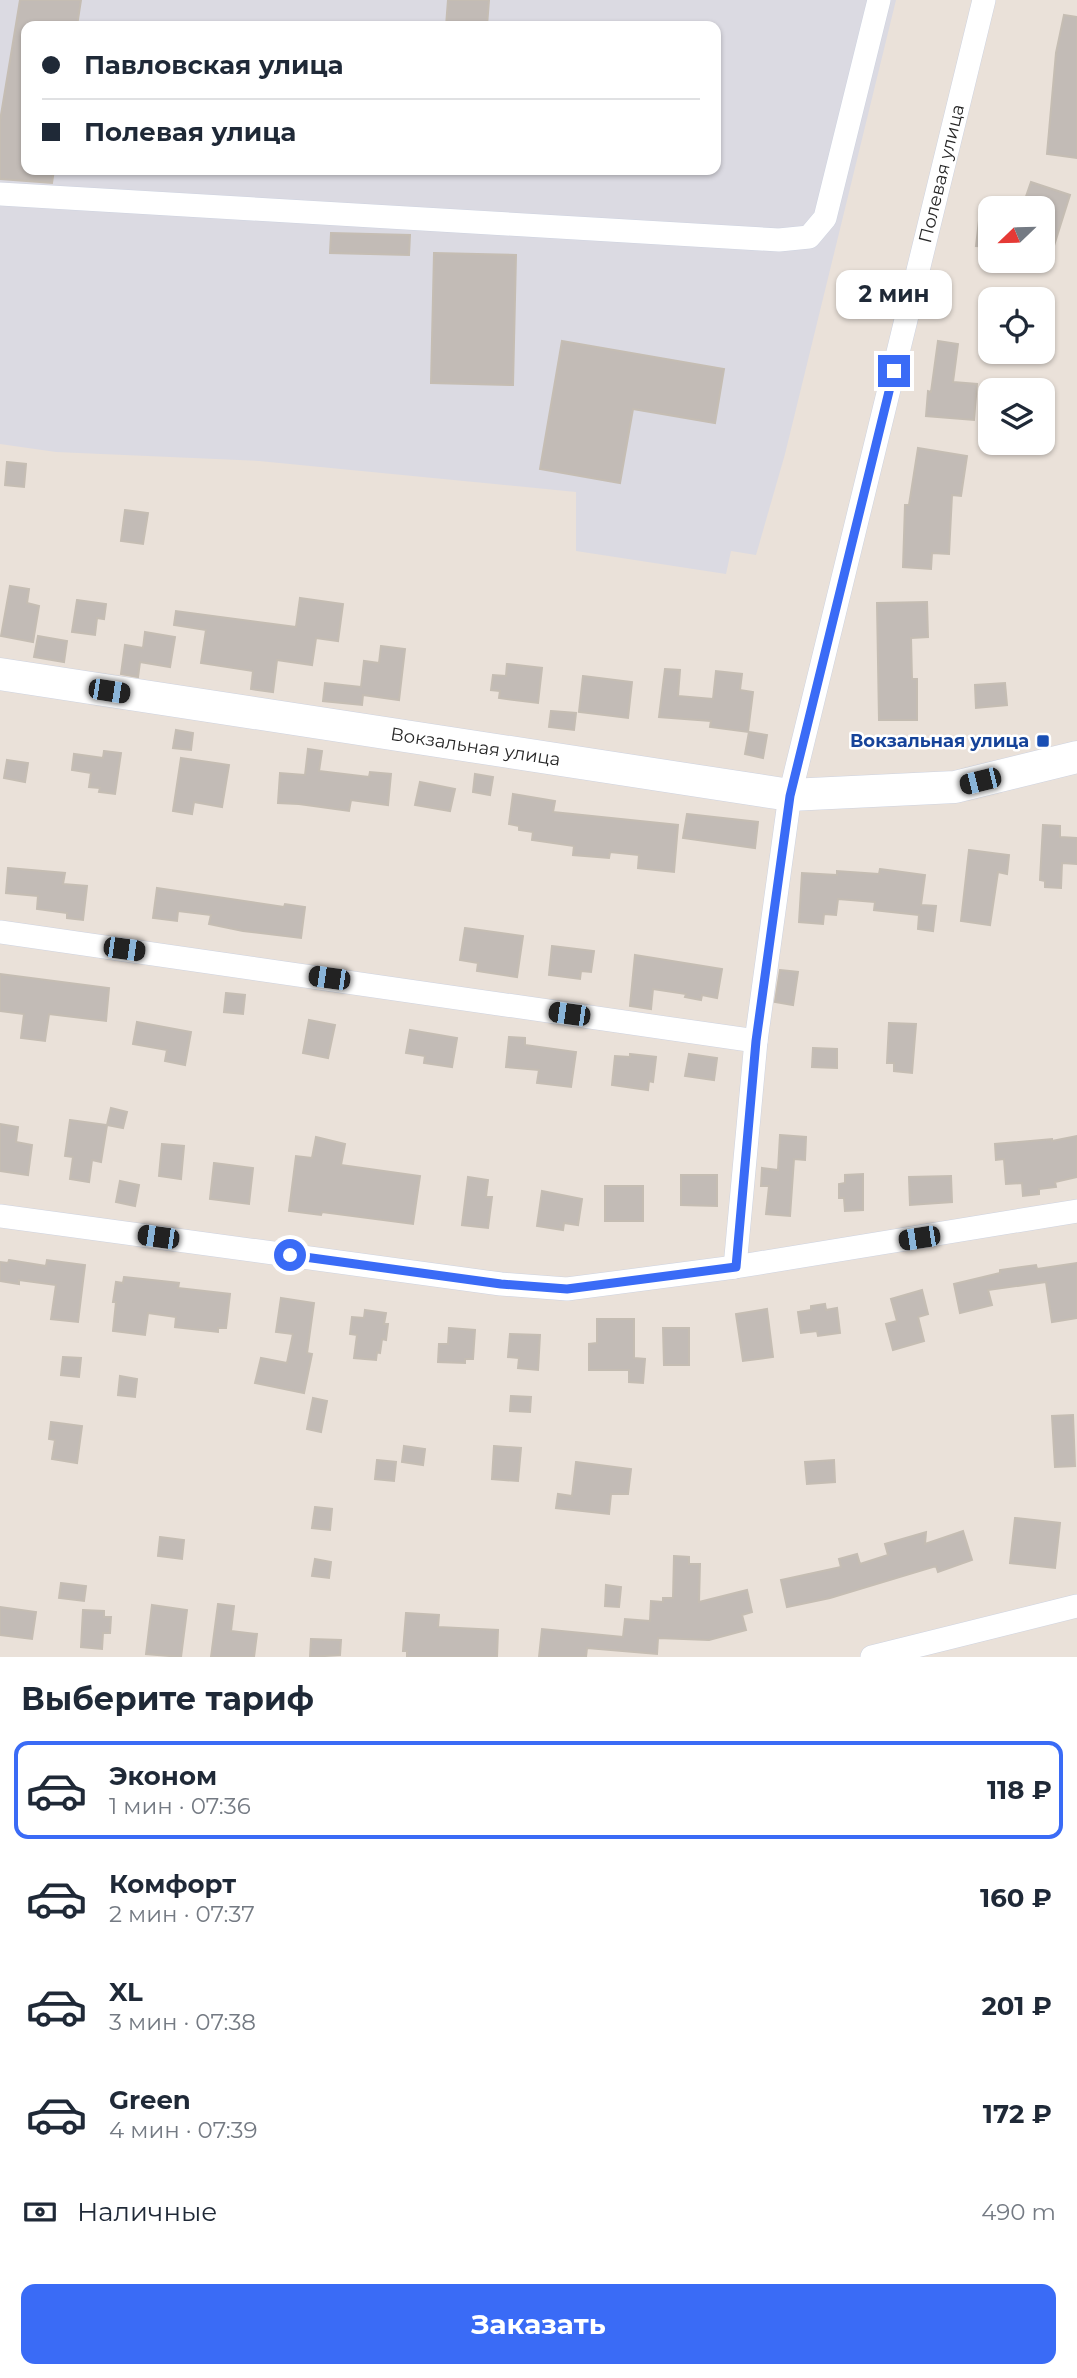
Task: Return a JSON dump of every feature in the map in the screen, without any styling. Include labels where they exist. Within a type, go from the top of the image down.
[{"type":"street","points":[[0,194],[779,240],[809,237],[825,218],[879,0]]},
{"type":"street","name":"Полевая улица","points":[[736,1267],[756,1041],[790,796],[984,0]]},
{"type":"street","name":"Вокзальная улица","points":[[0,674],[790,796],[955,787],[1077,757]]},
{"type":"street","points":[[0,932],[756,1041]]},
{"type":"street","points":[[0,1216],[487,1282],[567,1289],[736,1267],[1077,1211]]},
{"type":"street","points":[[872,1657],[1077,1606]]},
{"type":"shaded area","points":[[0,0],[896,0],[785,454],[756,555],[731,551],[726,574],[576,551],[576,492],[259,461],[56,452],[0,444]]},
{"type":"building","points":[[20,0],[81,0],[78,21],[21,21],[21,175],[53,175],[52,183],[0,179],[0,121]]},
{"type":"building","points":[[448,0],[489,0],[487,21],[446,21]]},
{"type":"building","points":[[1064,15],[1077,17],[1077,158],[1047,154],[1056,53]]},
{"type":"building","points":[[1031,182],[1070,195],[1055,242],[1055,196],[1026,196]]},
{"type":"building","points":[[331,233],[410,235],[409,255],[330,253]]},
{"type":"building","points":[[434,253],[516,255],[513,385],[431,383]]},
{"type":"building","points":[[562,341],[724,369],[715,423],[633,409],[620,483],[540,469]]},
{"type":"building","points":[[938,341],[958,344],[953,382],[977,384],[974,420],[926,416]]},
{"type":"building","points":[[918,448],[967,456],[961,496],[952,495],[949,554],[932,553],[931,569],[903,567],[905,505],[909,505]]},
{"type":"building","points":[[7,462],[26,464],[24,487],[5,485]]},
{"type":"building","points":[[125,510],[148,513],[143,544],[121,541]]},
{"type":"building","points":[[10,586],[29,589],[27,603],[39,606],[33,642],[1,636]]},
{"type":"building","points":[[300,598],[343,604],[338,641],[316,638],[312,665],[277,660],[273,692],[251,689],[253,671],[201,663],[206,630],[174,625],[176,611],[296,627]]},
{"type":"building","points":[[77,600],[106,604],[104,619],[97,618],[95,635],[72,632]]},
{"type":"building","points":[[927,602],[928,637],[911,638],[912,679],[917,679],[917,720],[879,720],[877,603]]},
{"type":"building","points":[[145,632],[175,637],[170,667],[140,662],[138,677],[121,674],[125,645],[143,648]]},
{"type":"building","points":[[38,636],[67,641],[64,662],[34,657]]},
{"type":"building","points":[[381,646],[405,649],[399,700],[363,695],[362,705],[323,701],[325,683],[361,687],[364,661],[379,663]]},
{"type":"building","points":[[507,664],[542,668],[538,703],[499,698],[500,691],[491,690],[493,675],[506,676]]},
{"type":"building","points":[[665,669],[680,670],[678,696],[713,699],[716,671],[742,674],[740,690],[753,692],[748,732],[710,727],[711,721],[659,717]]},
{"type":"building","points":[[583,676],[632,682],[628,718],[579,712]]},
{"type":"building","points":[[1005,683],[1007,705],[976,708],[975,685]]},
{"type":"building","points":[[551,711],[576,713],[574,730],[549,727]]},
{"type":"building","points":[[176,730],[193,733],[191,750],[173,748]]},
{"type":"building","points":[[749,732],[767,735],[763,758],[745,754]]},
{"type":"building","points":[[308,749],[322,751],[319,771],[369,777],[370,772],[391,774],[388,805],[351,800],[349,811],[278,803],[280,773],[305,775]]},
{"type":"building","points":[[104,751],[121,753],[115,794],[99,792],[100,788],[89,787],[91,773],[72,770],[74,754],[103,758]]},
{"type":"building","points":[[181,758],[229,765],[222,807],[194,802],[192,814],[173,811]]},
{"type":"building","points":[[7,760],[28,763],[25,782],[4,778]]},
{"type":"building","points":[[475,774],[493,777],[490,795],[473,792]]},
{"type":"building","points":[[420,782],[455,789],[450,811],[415,805]]},
{"type":"building","points":[[513,794],[555,801],[553,812],[678,825],[674,872],[638,868],[639,855],[610,852],[609,858],[573,855],[574,846],[532,840],[533,832],[519,830],[519,826],[509,824]]},
{"type":"building","points":[[687,814],[758,822],[755,848],[683,838]]},
{"type":"building","points":[[1043,825],[1060,826],[1060,837],[1077,838],[1077,864],[1062,863],[1061,888],[1045,887],[1045,881],[1040,880]]},
{"type":"building","points":[[969,850],[1009,855],[1007,874],[998,872],[990,925],[961,921]]},
{"type":"building","points":[[8,868],[65,873],[63,884],[87,886],[83,920],[67,918],[67,913],[37,909],[38,896],[6,893]]},
{"type":"building","points":[[880,869],[925,875],[921,905],[936,906],[933,931],[918,929],[919,915],[874,910],[875,902],[838,899],[836,915],[824,914],[823,924],[799,922],[802,873],[837,875],[837,871],[879,874]]},
{"type":"building","points":[[157,888],[284,907],[285,904],[305,907],[301,938],[209,924],[211,915],[178,911],[177,921],[153,918]]},
{"type":"building","points":[[465,928],[523,936],[517,977],[477,971],[478,963],[460,960]]},
{"type":"building","points":[[552,946],[594,951],[591,972],[581,971],[580,979],[549,975]]},
{"type":"building","points":[[635,955],[722,969],[717,998],[702,995],[701,1000],[685,997],[686,994],[653,989],[651,1009],[630,1006]]},
{"type":"building","points":[[780,970],[798,972],[793,1005],[775,1002]]},
{"type":"building","points":[[0,974],[109,988],[106,1021],[49,1014],[45,1041],[21,1038],[24,1014],[0,1011]]},
{"type":"building","points":[[226,993],[245,995],[243,1014],[224,1012]]},
{"type":"building","points":[[309,1020],[335,1025],[328,1058],[303,1053]]},
{"type":"building","points":[[137,1022],[191,1032],[185,1065],[165,1061],[167,1050],[133,1044]]},
{"type":"building","points":[[889,1023],[916,1024],[912,1073],[894,1071],[894,1063],[887,1063]]},
{"type":"building","points":[[410,1030],[457,1038],[452,1067],[424,1063],[425,1056],[406,1053]]},
{"type":"building","points":[[509,1037],[525,1038],[525,1045],[576,1052],[571,1087],[537,1083],[539,1070],[506,1067]]},
{"type":"building","points":[[813,1048],[837,1049],[837,1068],[812,1067]]},
{"type":"building","points":[[630,1054],[656,1057],[653,1082],[649,1081],[648,1090],[612,1085],[615,1056],[630,1057]]},
{"type":"building","points":[[689,1054],[717,1058],[714,1080],[685,1076]]},
{"type":"building","points":[[111,1108],[127,1112],[123,1128],[107,1125]]},
{"type":"building","points":[[70,1120],[107,1125],[101,1162],[92,1160],[89,1182],[70,1179],[73,1157],[65,1156]]},
{"type":"building","points":[[0,1124],[18,1127],[16,1142],[32,1145],[28,1175],[0,1171]]},
{"type":"building","points":[[780,1135],[806,1137],[805,1160],[794,1159],[790,1216],[766,1214],[769,1186],[761,1186],[762,1168],[778,1170]]},
{"type":"building","points":[[1077,1136],[1077,1177],[1055,1182],[1056,1187],[1039,1189],[1039,1194],[1023,1196],[1022,1183],[1006,1184],[1004,1159],[996,1160],[995,1144],[1052,1141]]},
{"type":"building","points":[[316,1137],[345,1144],[341,1165],[420,1176],[413,1224],[322,1212],[321,1215],[289,1211],[296,1156],[312,1158]]},
{"type":"building","points":[[162,1144],[184,1146],[181,1179],[159,1176]]},
{"type":"building","points":[[214,1163],[253,1168],[249,1204],[210,1199]]},
{"type":"building","points":[[863,1174],[863,1210],[845,1211],[844,1198],[839,1198],[839,1184],[845,1183],[845,1175]]},
{"type":"building","points":[[681,1175],[717,1175],[717,1206],[681,1205]]},
{"type":"building","points":[[951,1176],[952,1202],[910,1205],[909,1177]]},
{"type":"building","points":[[468,1177],[488,1180],[486,1197],[492,1197],[488,1228],[462,1225]]},
{"type":"building","points":[[120,1181],[139,1185],[135,1206],[116,1202]]},
{"type":"building","points":[[605,1186],[643,1186],[643,1221],[605,1221]]},
{"type":"building","points":[[542,1191],[582,1199],[578,1225],[564,1223],[563,1230],[537,1226]]},
{"type":"building","points":[[9,1260],[46,1266],[47,1260],[85,1265],[78,1322],[51,1319],[56,1285],[19,1280],[19,1284],[0,1281],[0,1262],[8,1263]]},
{"type":"building","points":[[1077,1263],[1077,1318],[1052,1322],[1046,1282],[988,1290],[992,1305],[960,1313],[954,1284],[1000,1273],[1000,1270],[1036,1265],[1037,1269]]},
{"type":"building","points":[[124,1277],[179,1283],[178,1288],[230,1294],[226,1328],[218,1328],[218,1332],[175,1327],[176,1317],[148,1313],[145,1335],[113,1331],[116,1282],[123,1283]]},
{"type":"building","points":[[922,1290],[928,1314],[918,1317],[924,1341],[893,1350],[886,1324],[897,1321],[891,1299]]},
{"type":"building","points":[[281,1298],[314,1303],[307,1353],[312,1354],[304,1393],[255,1383],[261,1358],[287,1363],[293,1334],[276,1332]]},
{"type":"building","points":[[825,1304],[826,1310],[837,1308],[840,1333],[818,1336],[817,1331],[801,1333],[798,1312]]},
{"type":"building","points":[[767,1309],[773,1357],[743,1361],[736,1314]]},
{"type":"building","points":[[365,1310],[386,1313],[386,1340],[382,1339],[376,1360],[354,1358],[357,1335],[350,1334],[352,1317],[364,1318]]},
{"type":"building","points":[[597,1319],[634,1319],[634,1358],[645,1359],[643,1383],[629,1382],[629,1370],[589,1370],[589,1344],[597,1343]]},
{"type":"building","points":[[449,1328],[475,1330],[473,1359],[465,1359],[465,1363],[438,1362],[439,1344],[448,1344]]},
{"type":"building","points":[[663,1328],[689,1328],[689,1365],[664,1365]]},
{"type":"building","points":[[510,1334],[540,1335],[538,1370],[518,1368],[519,1358],[508,1357]]},
{"type":"building","points":[[63,1357],[81,1358],[79,1377],[61,1375]]},
{"type":"building","points":[[120,1376],[137,1379],[135,1397],[118,1395]]},
{"type":"building","points":[[511,1396],[531,1397],[530,1412],[510,1411]]},
{"type":"building","points":[[313,1398],[327,1401],[321,1432],[307,1429]]},
{"type":"building","points":[[1073,1415],[1075,1466],[1055,1467],[1052,1416]]},
{"type":"building","points":[[51,1422],[82,1426],[77,1463],[52,1459],[55,1440],[49,1439]]},
{"type":"building","points":[[404,1446],[425,1449],[423,1465],[402,1462]]},
{"type":"building","points":[[494,1446],[521,1448],[518,1481],[492,1479]]},
{"type":"building","points":[[377,1460],[396,1462],[394,1481],[375,1479]]},
{"type":"building","points":[[834,1460],[835,1482],[807,1484],[805,1462]]},
{"type":"building","points":[[576,1462],[631,1469],[628,1494],[611,1494],[609,1514],[556,1508],[558,1494],[572,1496]]},
{"type":"building","points":[[315,1507],[332,1509],[330,1530],[312,1528]]},
{"type":"building","points":[[1015,1518],[1060,1523],[1055,1568],[1010,1563]]},
{"type":"building","points":[[963,1531],[972,1560],[938,1572],[936,1566],[830,1598],[787,1607],[781,1580],[841,1567],[839,1559],[857,1554],[860,1564],[888,1555],[885,1544],[926,1532],[925,1544]]},
{"type":"building","points":[[160,1537],[184,1540],[182,1559],[158,1556]]},
{"type":"building","points":[[674,1556],[689,1557],[689,1564],[700,1564],[699,1602],[747,1590],[752,1612],[742,1615],[746,1630],[709,1640],[658,1638],[657,1654],[587,1648],[586,1657],[539,1657],[542,1629],[623,1637],[625,1619],[650,1621],[651,1601],[663,1602],[663,1598],[673,1598]]},
{"type":"building","points":[[315,1559],[331,1562],[329,1578],[312,1576]]},
{"type":"building","points":[[61,1583],[86,1586],[84,1601],[59,1598]]},
{"type":"building","points":[[606,1585],[621,1587],[619,1607],[605,1606]]},
{"type":"building","points":[[218,1604],[234,1606],[231,1631],[257,1634],[254,1657],[211,1657]]},
{"type":"building","points":[[152,1605],[187,1610],[181,1657],[146,1654]]},
{"type":"building","points":[[0,1607],[36,1612],[32,1639],[0,1635]]},
{"type":"building","points":[[83,1610],[104,1611],[104,1617],[111,1617],[110,1633],[103,1633],[102,1649],[81,1647]]},
{"type":"building","points":[[406,1613],[439,1615],[438,1627],[498,1630],[497,1657],[407,1657],[407,1651],[403,1651]]},
{"type":"building","points":[[311,1639],[341,1640],[340,1655],[310,1657]]},
{"type":"place","name":"Вокзальная улица","points":[[1043,741]]},
{"type":"route","points":[[290,1255],[501,1284],[567,1289],[736,1267],[756,1041],[790,796],[894,371]]}]
